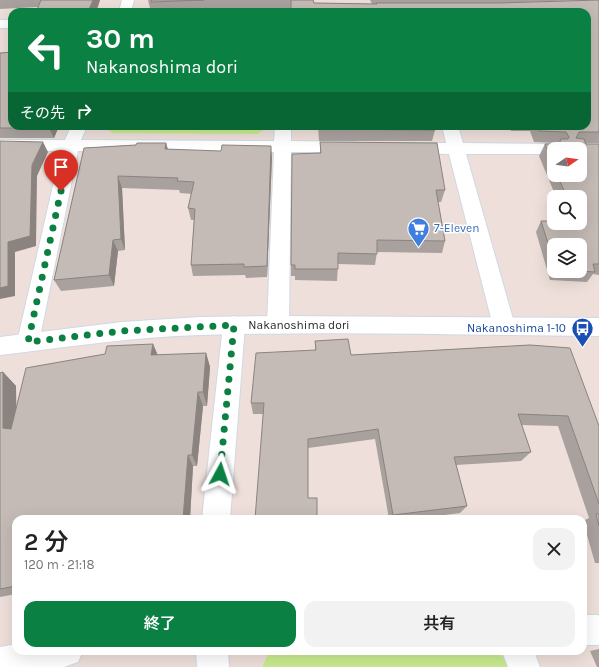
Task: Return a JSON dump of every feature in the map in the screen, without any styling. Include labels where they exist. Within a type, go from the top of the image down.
[{"type":"street","points":[[28,342],[71,146],[77,130]]},
{"type":"street","points":[[278,325],[282,130]]},
{"type":"street","points":[[451,130],[504,326]]},
{"type":"street","points":[[0,145],[369,147]]},
{"type":"street","points":[[393,148],[547,149]]},
{"type":"street","points":[[216,515],[234,325]]},
{"type":"street","name":"Nakanoshima dori","points":[[0,346],[122,331],[234,325],[599,327]]},
{"type":"street","points":[[587,630],[599,630]]},
{"type":"street","points":[[0,663],[45,655]]},
{"type":"street","points":[[212,655],[213,667]]},
{"type":"street","points":[[520,655],[524,667]]},
{"type":"green space","points":[[109,130],[264,130],[258,134],[112,133]]},
{"type":"green space","points":[[268,655],[501,655],[510,667],[262,667]]},
{"type":"building","points":[[41,0],[93,0],[90,8],[38,8]]},
{"type":"building","points":[[152,0],[204,0],[151,2]]},
{"type":"building","points":[[291,0],[313,0],[314,3],[377,4],[376,3],[499,3],[599,0],[599,132],[579,132],[576,138],[584,139],[585,142],[560,142],[561,139],[568,139],[569,137],[566,132],[539,130],[591,130],[591,8],[291,8]]},
{"type":"building","points":[[8,52],[8,128],[0,128],[0,53]]},
{"type":"building","points":[[0,141],[43,142],[32,165],[30,236],[8,242],[8,286],[0,288]]},
{"type":"building","points":[[320,142],[437,143],[445,190],[436,190],[445,241],[377,240],[377,254],[338,253],[338,269],[295,269],[295,265],[291,265],[292,154],[321,153]]},
{"type":"building","points":[[137,143],[166,143],[165,149],[221,151],[222,145],[271,146],[267,266],[244,267],[244,264],[191,265],[195,209],[188,208],[194,182],[177,181],[178,178],[118,176],[121,239],[113,240],[109,275],[54,280],[84,148],[136,145]]},
{"type":"building","points":[[587,144],[599,144],[599,264],[593,264],[595,272],[587,271],[587,238],[547,238],[547,240],[541,221],[547,221],[547,230],[587,230],[587,190],[564,190],[560,182],[587,182]]},
{"type":"building","points":[[348,339],[351,355],[530,345],[570,348],[599,426],[599,504],[568,416],[518,414],[531,452],[454,457],[467,506],[393,515],[378,429],[308,439],[308,498],[317,498],[317,515],[255,515],[264,403],[251,403],[256,353],[316,350],[315,341]]},
{"type":"building","points":[[153,344],[151,355],[206,353],[203,392],[198,392],[192,455],[188,455],[183,515],[12,515],[12,587],[0,589],[0,373],[3,372],[3,428],[11,429],[26,368],[105,354],[107,346]]},
{"type":"building","points":[[596,514],[599,514],[599,526]]},
{"type":"place","name":"7-Eleven","points":[[419,248]]},
{"type":"place","name":"Nakanoshima 1-10","points":[[582,348]]},
{"type":"route","points":[[61,191],[28,342],[85,334],[176,327],[234,325],[220,474]]}]
